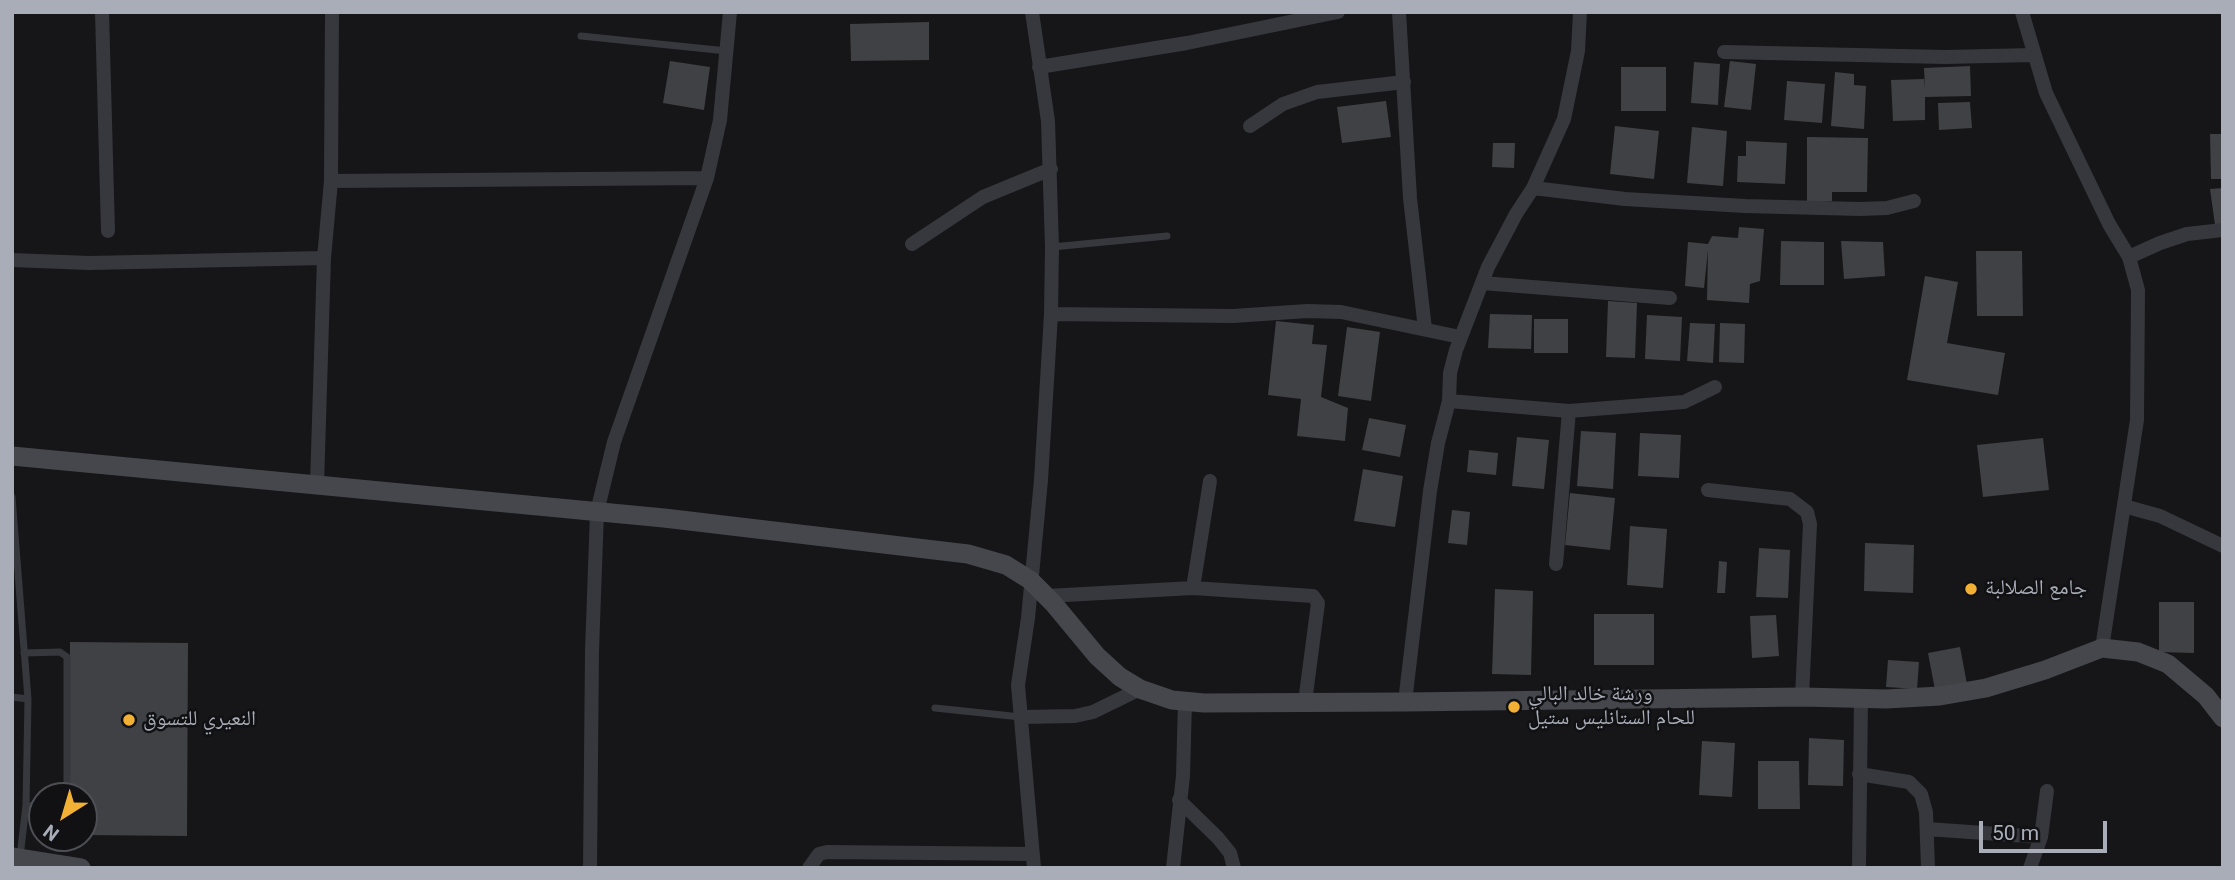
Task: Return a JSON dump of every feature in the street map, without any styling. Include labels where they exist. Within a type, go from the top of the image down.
[{"type":"street","points":[[102,12],[108,231]]},
{"type":"street","points":[[317,485],[324,258],[331,181],[332,12]]},
{"type":"street","points":[[590,868],[592,651],[597,512],[614,442],[708,178],[720,120],[730,12]]},
{"type":"street","points":[[809,868],[818,854],[827,852],[1033,861],[1018,685],[1028,618],[1041,480],[1051,314],[1052,247],[1048,121],[1032,12]]},
{"type":"street","points":[[1039,67],[1187,43],[1338,12]]},
{"type":"street","points":[[1399,12],[1409,198],[1425,329]]},
{"type":"street","points":[[1405,702],[1430,491],[1449,401],[1450,373],[1460,337],[1482,283],[1516,214],[1534,188],[1564,119],[1578,51],[1580,12]]},
{"type":"street","points":[[2022,12],[2046,93],[2109,224],[2129,257],[2137,290],[2137,420],[2102,648]]},
{"type":"street","points":[[1724,52],[1945,57],[2033,55]]},
{"type":"street","points":[[1250,126],[1283,104],[1317,92],[1404,82]]},
{"type":"street","points":[[912,244],[983,197],[1051,169]]},
{"type":"street","points":[[331,181],[708,178]]},
{"type":"street","points":[[1534,188],[1625,199],[1745,206],[1860,209],[1887,208],[1914,201]]},
{"type":"street","points":[[2129,257],[2187,234],[2223,230]]},
{"type":"street","points":[[12,260],[89,263],[324,258]]},
{"type":"street","points":[[1482,283],[1670,298]]},
{"type":"street","points":[[1051,314],[1233,316],[1307,311],[1341,312],[1460,337]]},
{"type":"street","points":[[1449,401],[1569,411],[1684,402],[1715,387]]},
{"type":"street","points":[[1556,564],[1569,411]]},
{"type":"street","points":[[12,456],[597,512],[968,554],[1006,565],[1030,580],[1097,656],[1120,677],[1140,690],[1172,700],[1405,702],[1940,696],[1986,688],[2045,670],[2102,648],[2138,652],[2168,664],[2206,696],[2223,718]]},
{"type":"street","points":[[1192,588],[1209,481]]},
{"type":"street","points":[[1708,490],[1790,499],[1807,512],[1810,524],[1802,697]]},
{"type":"street","points":[[2124,506],[2160,516],[2223,546]]},
{"type":"street","points":[[1046,596],[1192,588],[1313,596],[1318,603],[1305,702]]},
{"type":"street","points":[[1021,717],[1075,716],[1093,712],[1140,690]]},
{"type":"street","points":[[1860,868],[1861,698]]},
{"type":"street","points":[[1173,868],[1183,776],[1185,701]]},
{"type":"street","points":[[1859,774],[1909,782],[1921,794],[1926,812],[1928,868]]},
{"type":"street","points":[[2030,868],[2041,837],[2047,790]]},
{"type":"street","points":[[1179,800],[1218,838],[1230,853],[1234,868]]},
{"type":"street","points":[[1927,829],[2041,837]]},
{"type":"street","points":[[16,858],[81,868]]},
{"type":"lane","points":[[581,36],[727,51]]},
{"type":"lane","points":[[1052,247],[1167,236]]},
{"type":"lane","points":[[12,497],[28,699],[26,805],[16,858]]},
{"type":"lane","points":[[24,653],[60,652],[66,657],[67,782]]},
{"type":"lane","points":[[12,697],[28,699]]},
{"type":"lane","points":[[935,709],[1021,717]]},
{"type":"building","points":[[929,22],[929,60],[851,61],[850,24]]},
{"type":"building","points":[[670,61],[710,67],[704,110],[663,103]]},
{"type":"building","points":[[1730,61],[1756,64],[1751,110],[1724,107]]},
{"type":"building","points":[[1694,62],[1720,64],[1718,105],[1691,103]]},
{"type":"building","points":[[1970,66],[1971,96],[1925,97],[1925,120],[1893,121],[1891,80],[1924,79],[1925,89],[1924,68]]},
{"type":"building","points":[[1621,67],[1666,67],[1666,111],[1621,111]]},
{"type":"building","points":[[1835,72],[1854,74],[1854,85],[1866,86],[1864,129],[1831,126]]},
{"type":"building","points":[[1787,81],[1825,84],[1822,123],[1784,120]]},
{"type":"building","points":[[1386,101],[1391,137],[1342,143],[1337,107]]},
{"type":"building","points":[[1970,102],[1972,128],[1939,130],[1938,103]]},
{"type":"building","points":[[1615,126],[1659,131],[1654,179],[1610,174]]},
{"type":"building","points":[[1692,127],[1727,131],[1723,186],[1687,183]]},
{"type":"building","points":[[2210,134],[2223,134],[2223,179],[2211,179]]},
{"type":"building","points":[[1807,137],[1868,138],[1867,192],[1832,192],[1832,201],[1807,201]]},
{"type":"building","points":[[1746,141],[1787,143],[1785,184],[1737,182],[1738,156],[1746,156]]},
{"type":"building","points":[[1493,143],[1515,143],[1514,168],[1492,167]]},
{"type":"building","points":[[2223,188],[2223,224],[2215,225],[2210,189]]},
{"type":"building","points":[[1739,227],[1764,229],[1760,281],[1750,284],[1749,303],[1707,300],[1708,250],[1704,288],[1685,286],[1688,242],[1708,244],[1712,236],[1738,238]]},
{"type":"building","points":[[1781,241],[1824,242],[1824,285],[1780,285]]},
{"type":"building","points":[[1841,241],[1883,242],[1885,276],[1844,279]]},
{"type":"building","points":[[1976,251],[2022,251],[2023,316],[1977,316]]},
{"type":"building","points":[[1925,276],[1958,282],[1947,343],[2005,353],[1998,395],[1907,380]]},
{"type":"building","points":[[1608,301],[1637,303],[1635,358],[1606,357]]},
{"type":"building","points":[[1490,314],[1532,315],[1531,349],[1488,348]]},
{"type":"building","points":[[1647,315],[1682,317],[1680,361],[1645,359]]},
{"type":"building","points":[[1534,319],[1568,319],[1568,353],[1534,353]]},
{"type":"building","points":[[1276,321],[1314,325],[1312,344],[1327,345],[1321,397],[1348,408],[1345,441],[1297,436],[1301,399],[1268,395]]},
{"type":"building","points":[[1690,323],[1715,324],[1713,363],[1687,361]]},
{"type":"building","points":[[1720,323],[1745,324],[1744,363],[1719,362]]},
{"type":"building","points":[[1347,327],[1380,332],[1371,401],[1338,396]]},
{"type":"building","points":[[1369,418],[1406,425],[1400,457],[1362,450]]},
{"type":"building","points":[[1581,431],[1616,433],[1613,489],[1577,486]]},
{"type":"building","points":[[1640,433],[1681,435],[1679,478],[1638,476]]},
{"type":"building","points":[[1517,437],[1549,440],[1544,489],[1512,486]]},
{"type":"building","points":[[2043,438],[2049,490],[1983,497],[1977,445]]},
{"type":"building","points":[[1469,450],[1498,453],[1496,475],[1467,472]]},
{"type":"building","points":[[1363,469],[1403,476],[1395,527],[1354,521]]},
{"type":"building","points":[[1570,493],[1615,498],[1610,550],[1565,545]]},
{"type":"building","points":[[1452,510],[1470,512],[1467,545],[1448,543]]},
{"type":"building","points":[[1630,526],[1667,529],[1663,588],[1627,585]]},
{"type":"building","points":[[1865,543],[1914,545],[1913,593],[1864,591]]},
{"type":"building","points":[[1759,548],[1790,550],[1788,598],[1756,597]]},
{"type":"building","points":[[1719,561],[1727,562],[1725,593],[1717,593]]},
{"type":"building","points":[[1495,589],[1533,591],[1531,675],[1492,674]]},
{"type":"building","points":[[2159,602],[2194,602],[2194,653],[2159,652]]},
{"type":"building","points":[[1594,614],[1654,614],[1654,665],[1594,665]]},
{"type":"building","points":[[1776,615],[1779,656],[1752,658],[1750,616]]},
{"type":"building","name":"النعيري للتسوق","points":[[70,642],[188,643],[187,836],[98,835],[98,782],[69,782]]},
{"type":"building","points":[[1960,647],[1967,684],[1935,690],[1928,653]]},
{"type":"building","points":[[1888,660],[1919,662],[1917,689],[1886,687]]},
{"type":"building","points":[[1809,738],[1844,740],[1843,786],[1808,785]]},
{"type":"building","points":[[1702,741],[1735,743],[1732,797],[1699,795]]},
{"type":"building","points":[[1758,761],[1799,761],[1800,809],[1758,809]]},
{"type":"place","name":"جامع الصلالبة","points":[[1971,589]]},
{"type":"place","name":"ورشة خالد البالي للحام الستانليس ستيل","points":[[1514,707]]},
{"type":"place","name":"النعيري للتسوق","points":[[129,720]]}]
